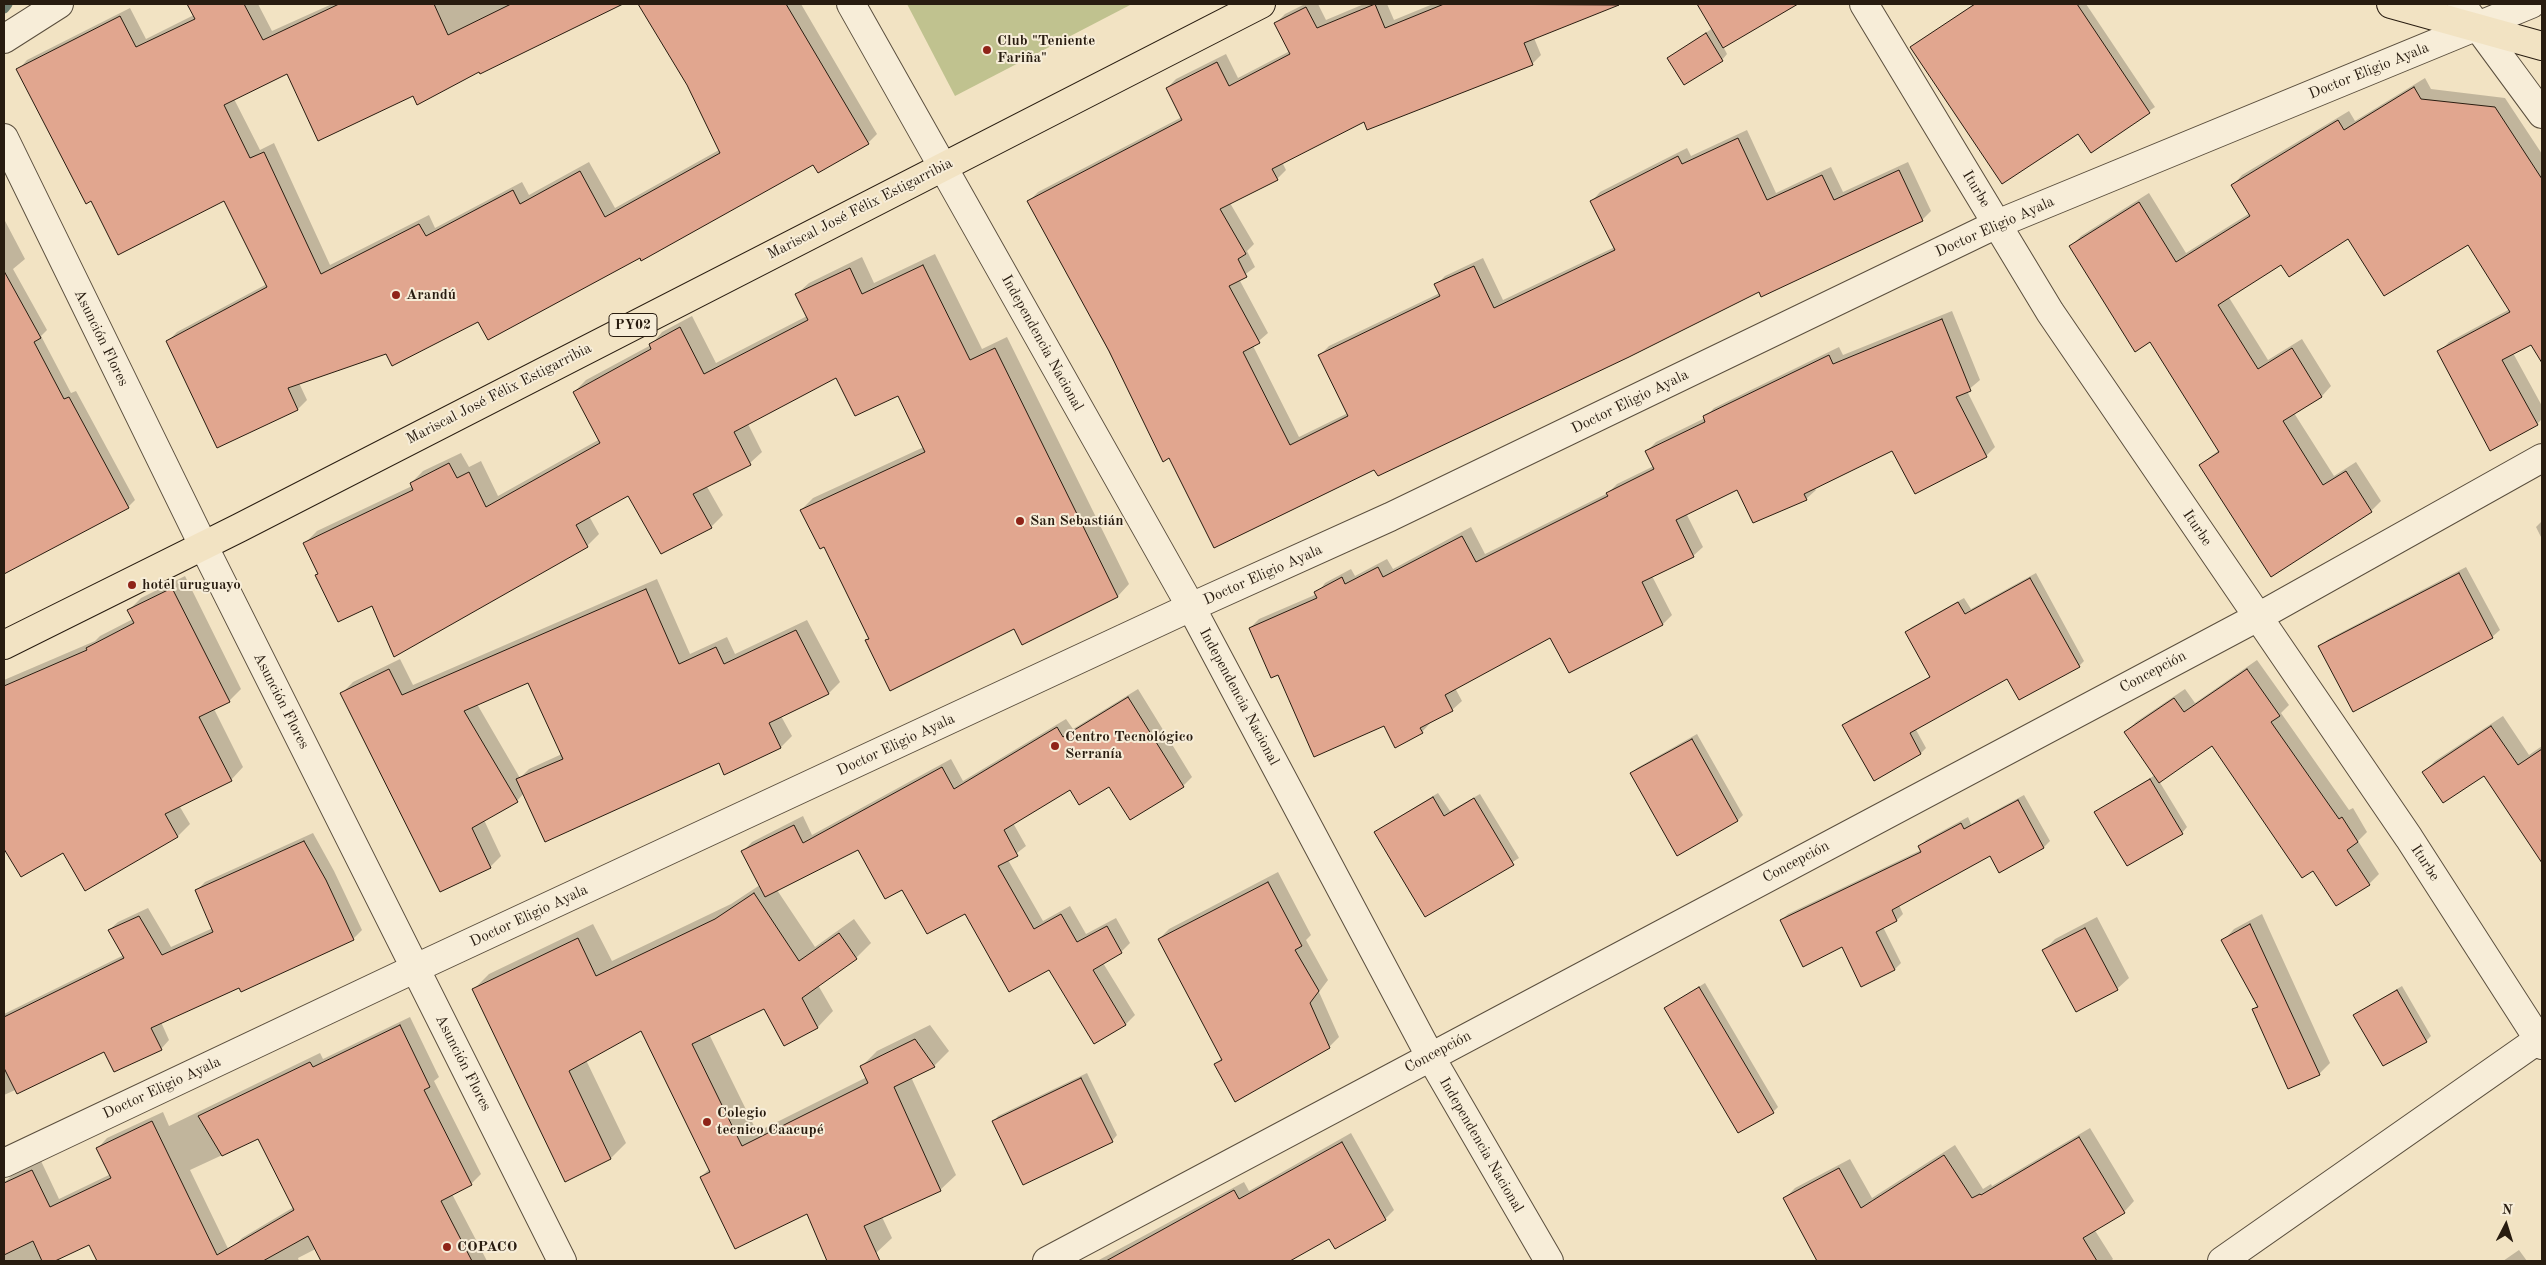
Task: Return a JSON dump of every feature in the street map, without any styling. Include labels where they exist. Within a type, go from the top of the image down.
[{"type":"main road","name":"Mariscal José Félix Estigarribia","points":[[4,645],[1261,4]]},
{"type":"main road","points":[[2391,4],[2476,26],[2542,46]]},
{"type":"street","points":[[4,39],[59,4]]},
{"type":"street","name":"Independencia Nacional","points":[[851,4],[1191,607],[1430,1056],[1549,1261]]},
{"type":"street","name":"Iturbe","points":[[1864,4],[2050,312],[2409,838],[2541,1041]]},
{"type":"street","points":[[2462,4],[2476,26],[2542,114]]},
{"type":"street","name":"Doctor Eligio Ayala","points":[[4,1163],[416,968],[1191,607],[1390,517],[1997,224],[2531,4]]},
{"type":"street","name":"Asunción Flores","points":[[4,138],[203,545],[562,1261]]},
{"type":"street","name":"Concepción","points":[[1047,1261],[2258,616],[2542,458]]},
{"type":"street","points":[[2222,1261],[2541,1041]]},
{"type":"green space","name":"Club \"Teniente Fariña\"","points":[[907,4],[1132,4],[955,96]]},
{"type":"building","points":[[187,4],[244,4],[263,40],[339,4],[434,4],[448,35],[511,4],[623,4],[480,74],[479,72],[417,105],[413,96],[318,141],[287,74],[224,105],[250,158],[264,152],[321,274],[419,224],[426,236],[513,190],[520,204],[580,171],[605,217],[720,153],[687,85],[638,4],[786,4],[869,144],[818,173],[813,165],[641,261],[640,258],[488,340],[478,322],[392,366],[386,354],[288,388],[298,410],[217,448],[166,341],[267,287],[224,201],[118,255],[91,201],[86,204],[16,69],[120,16],[136,47],[195,19]]},
{"type":"building","points":[[1375,4],[1385,28],[1444,4],[1619,5],[1524,43],[1533,65],[1367,130],[1364,122],[1272,169],[1278,180],[1220,209],[1246,254],[1238,259],[1247,277],[1229,286],[1260,343],[1243,352],[1290,445],[1348,416],[1318,355],[1440,296],[1434,284],[1474,266],[1494,308],[1615,250],[1590,201],[1678,156],[1682,164],[1738,138],[1767,200],[1822,175],[1834,200],[1899,170],[1923,221],[1761,297],[1759,292],[1629,357],[1378,476],[1374,470],[1214,548],[1169,458],[1163,462],[1109,351],[1027,201],[1182,120],[1166,88],[1217,62],[1229,86],[1290,54],[1274,23],[1306,7],[1317,28]]},
{"type":"building","points":[[1697,4],[1798,4],[1723,48]]},
{"type":"building","points":[[1975,4],[2077,4],[2150,113],[2091,153],[2078,134],[2002,184],[1910,47]]},
{"type":"building","points":[[1706,33],[1723,61],[1684,85],[1667,58]]},
{"type":"building","points":[[2414,87],[2421,99],[2495,107],[2542,179],[2542,363],[2531,345],[2502,360],[2538,425],[2490,451],[2437,351],[2510,312],[2468,245],[2384,296],[2348,239],[2289,277],[2281,265],[2218,305],[2258,369],[2292,348],[2322,397],[2283,421],[2323,485],[2346,471],[2372,512],[2271,577],[2199,465],[2219,452],[2150,342],[2135,352],[2069,246],[2139,202],[2176,262],[2250,216],[2231,185],[2338,120],[2344,130]]},
{"type":"building","points":[[923,265],[970,360],[995,348],[1118,597],[1022,645],[1014,629],[890,691],[865,640],[869,639],[824,547],[820,549],[800,510],[925,452],[898,396],[855,416],[836,378],[734,432],[751,465],[693,494],[712,528],[661,554],[628,496],[576,525],[588,547],[394,657],[372,606],[338,622],[315,575],[318,574],[303,543],[413,490],[410,483],[449,463],[457,478],[469,472],[486,507],[600,443],[573,392],[651,349],[649,344],[680,327],[704,374],[808,320],[795,294],[850,268],[862,294]]},
{"type":"building","points":[[4,271],[41,338],[34,342],[64,399],[69,397],[129,508],[4,574]]},
{"type":"building","points":[[1942,319],[1971,391],[1956,397],[1987,457],[1915,494],[1892,451],[1804,494],[1807,500],[1753,523],[1737,490],[1676,520],[1694,557],[1642,582],[1663,625],[1569,673],[1550,638],[1445,695],[1453,711],[1420,728],[1423,733],[1395,748],[1384,726],[1314,757],[1278,675],[1271,678],[1249,628],[1317,598],[1314,592],[1342,577],[1345,584],[1378,567],[1383,577],[1462,536],[1476,562],[1608,496],[1606,493],[1654,469],[1645,451],[1705,422],[1703,416],[1829,355],[1833,364]]},
{"type":"building","points":[[2459,573],[2493,638],[2353,712],[2318,646]]},
{"type":"building","points":[[2030,578],[2080,667],[2019,700],[2007,679],[1910,733],[1921,754],[1874,781],[1842,725],[1930,677],[1905,632],[1958,602],[1965,614]]},
{"type":"building","points":[[172,588],[230,702],[199,717],[232,781],[165,814],[178,837],[85,891],[63,853],[21,877],[4,849],[4,686],[87,650],[86,648],[134,623],[127,610]]},
{"type":"building","points":[[646,589],[679,664],[716,647],[724,664],[796,630],[829,694],[769,723],[781,748],[724,775],[719,763],[545,842],[516,779],[563,759],[528,683],[464,711],[518,802],[472,828],[491,868],[440,892],[340,693],[389,669],[402,695]]},
{"type":"building","points":[[2247,669],[2280,716],[2271,722],[2339,819],[2342,817],[2358,842],[2347,850],[2370,885],[2336,906],[2313,871],[2302,878],[2212,746],[2159,783],[2124,732],[2174,698],[2184,712]]},
{"type":"building","points":[[1128,697],[1184,787],[1130,820],[1109,787],[1079,805],[1070,790],[1004,830],[1018,856],[998,866],[1034,929],[1061,914],[1077,942],[1107,926],[1122,953],[1093,970],[1126,1025],[1094,1044],[1049,970],[1009,992],[965,914],[927,934],[902,890],[885,899],[858,850],[765,897],[741,851],[794,825],[803,843],[942,767],[954,789],[1057,727],[1063,737]]},
{"type":"building","points":[[2491,726],[2518,765],[2542,749],[2542,863],[2484,776],[2443,803],[2422,772]]},
{"type":"building","points":[[1692,739],[1738,821],[1677,856],[1630,773]]},
{"type":"building","points":[[2150,779],[2183,834],[2127,866],[2094,812]]},
{"type":"building","points":[[1433,797],[1444,816],[1474,798],[1514,865],[1425,917],[1374,832]]},
{"type":"building","points":[[2018,800],[2044,848],[1999,873],[1990,856],[1892,910],[1897,921],[1876,932],[1895,970],[1861,987],[1842,947],[1803,967],[1780,920],[1921,852],[1918,846],[1961,823],[1964,829]]},
{"type":"building","points":[[304,841],[326,880],[354,940],[241,992],[239,988],[151,1028],[162,1050],[114,1072],[104,1052],[17,1094],[4,1068],[4,1017],[124,958],[108,930],[139,916],[162,955],[213,932],[195,890]]},
{"type":"building","points":[[1268,882],[1302,946],[1295,950],[1319,991],[1310,1003],[1330,1048],[1235,1102],[1214,1064],[1222,1060],[1158,939]]},
{"type":"building","points":[[754,893],[799,961],[839,933],[857,959],[802,998],[818,1028],[784,1046],[764,1009],[692,1044],[742,1146],[868,1083],[860,1066],[915,1039],[935,1067],[894,1087],[941,1191],[864,1226],[880,1261],[827,1261],[807,1214],[735,1249],[700,1177],[710,1172],[641,1031],[569,1071],[611,1159],[565,1182],[472,989],[578,938],[596,976],[715,919]]},
{"type":"building","points":[[2250,924],[2320,1075],[2288,1089],[2252,1009],[2258,1007],[2221,940]]},
{"type":"building","points":[[2085,928],[2118,990],[2076,1012],[2042,950]]},
{"type":"building","points":[[1699,987],[1774,1113],[1738,1133],[1664,1008]]},
{"type":"building","points":[[2397,990],[2427,1042],[2383,1066],[2353,1015]]},
{"type":"building","points":[[400,1025],[430,1087],[424,1090],[472,1185],[441,1201],[472,1261],[321,1261],[308,1236],[263,1261],[97,1261],[89,1245],[55,1261],[42,1261],[33,1241],[4,1255],[4,1183],[32,1170],[50,1207],[111,1178],[96,1148],[152,1121],[217,1255],[294,1210],[258,1139],[222,1156],[198,1116],[310,1062],[313,1067]]},
{"type":"building","points":[[1081,1078],[1113,1142],[1023,1185],[992,1121]]},
{"type":"building","points":[[2079,1137],[2125,1213],[2083,1238],[2097,1261],[1817,1261],[1783,1198],[1839,1168],[1861,1208],[1944,1155],[1972,1198],[1981,1195]]},
{"type":"building","points":[[1342,1142],[1386,1220],[1335,1249],[1329,1239],[1290,1261],[1106,1261],[1234,1190],[1239,1199]]},
{"type":"waterway","points":[[4,8],[7,4]]},
{"type":"place","name":"Club \"Teniente Fariña\"","points":[[987,50]]},
{"type":"place","name":"Arandú","points":[[396,295]]},
{"type":"place","name":"San Sebastián","points":[[1020,521]]},
{"type":"place","name":"hotel uruguayo","points":[[132,585]]},
{"type":"place","name":"Centro Tecnológico Serranía","points":[[1055,746]]},
{"type":"place","name":"Colegio tecnico Caacupé","points":[[707,1122]]},
{"type":"place","name":"COPACO","points":[[447,1247]]}]
